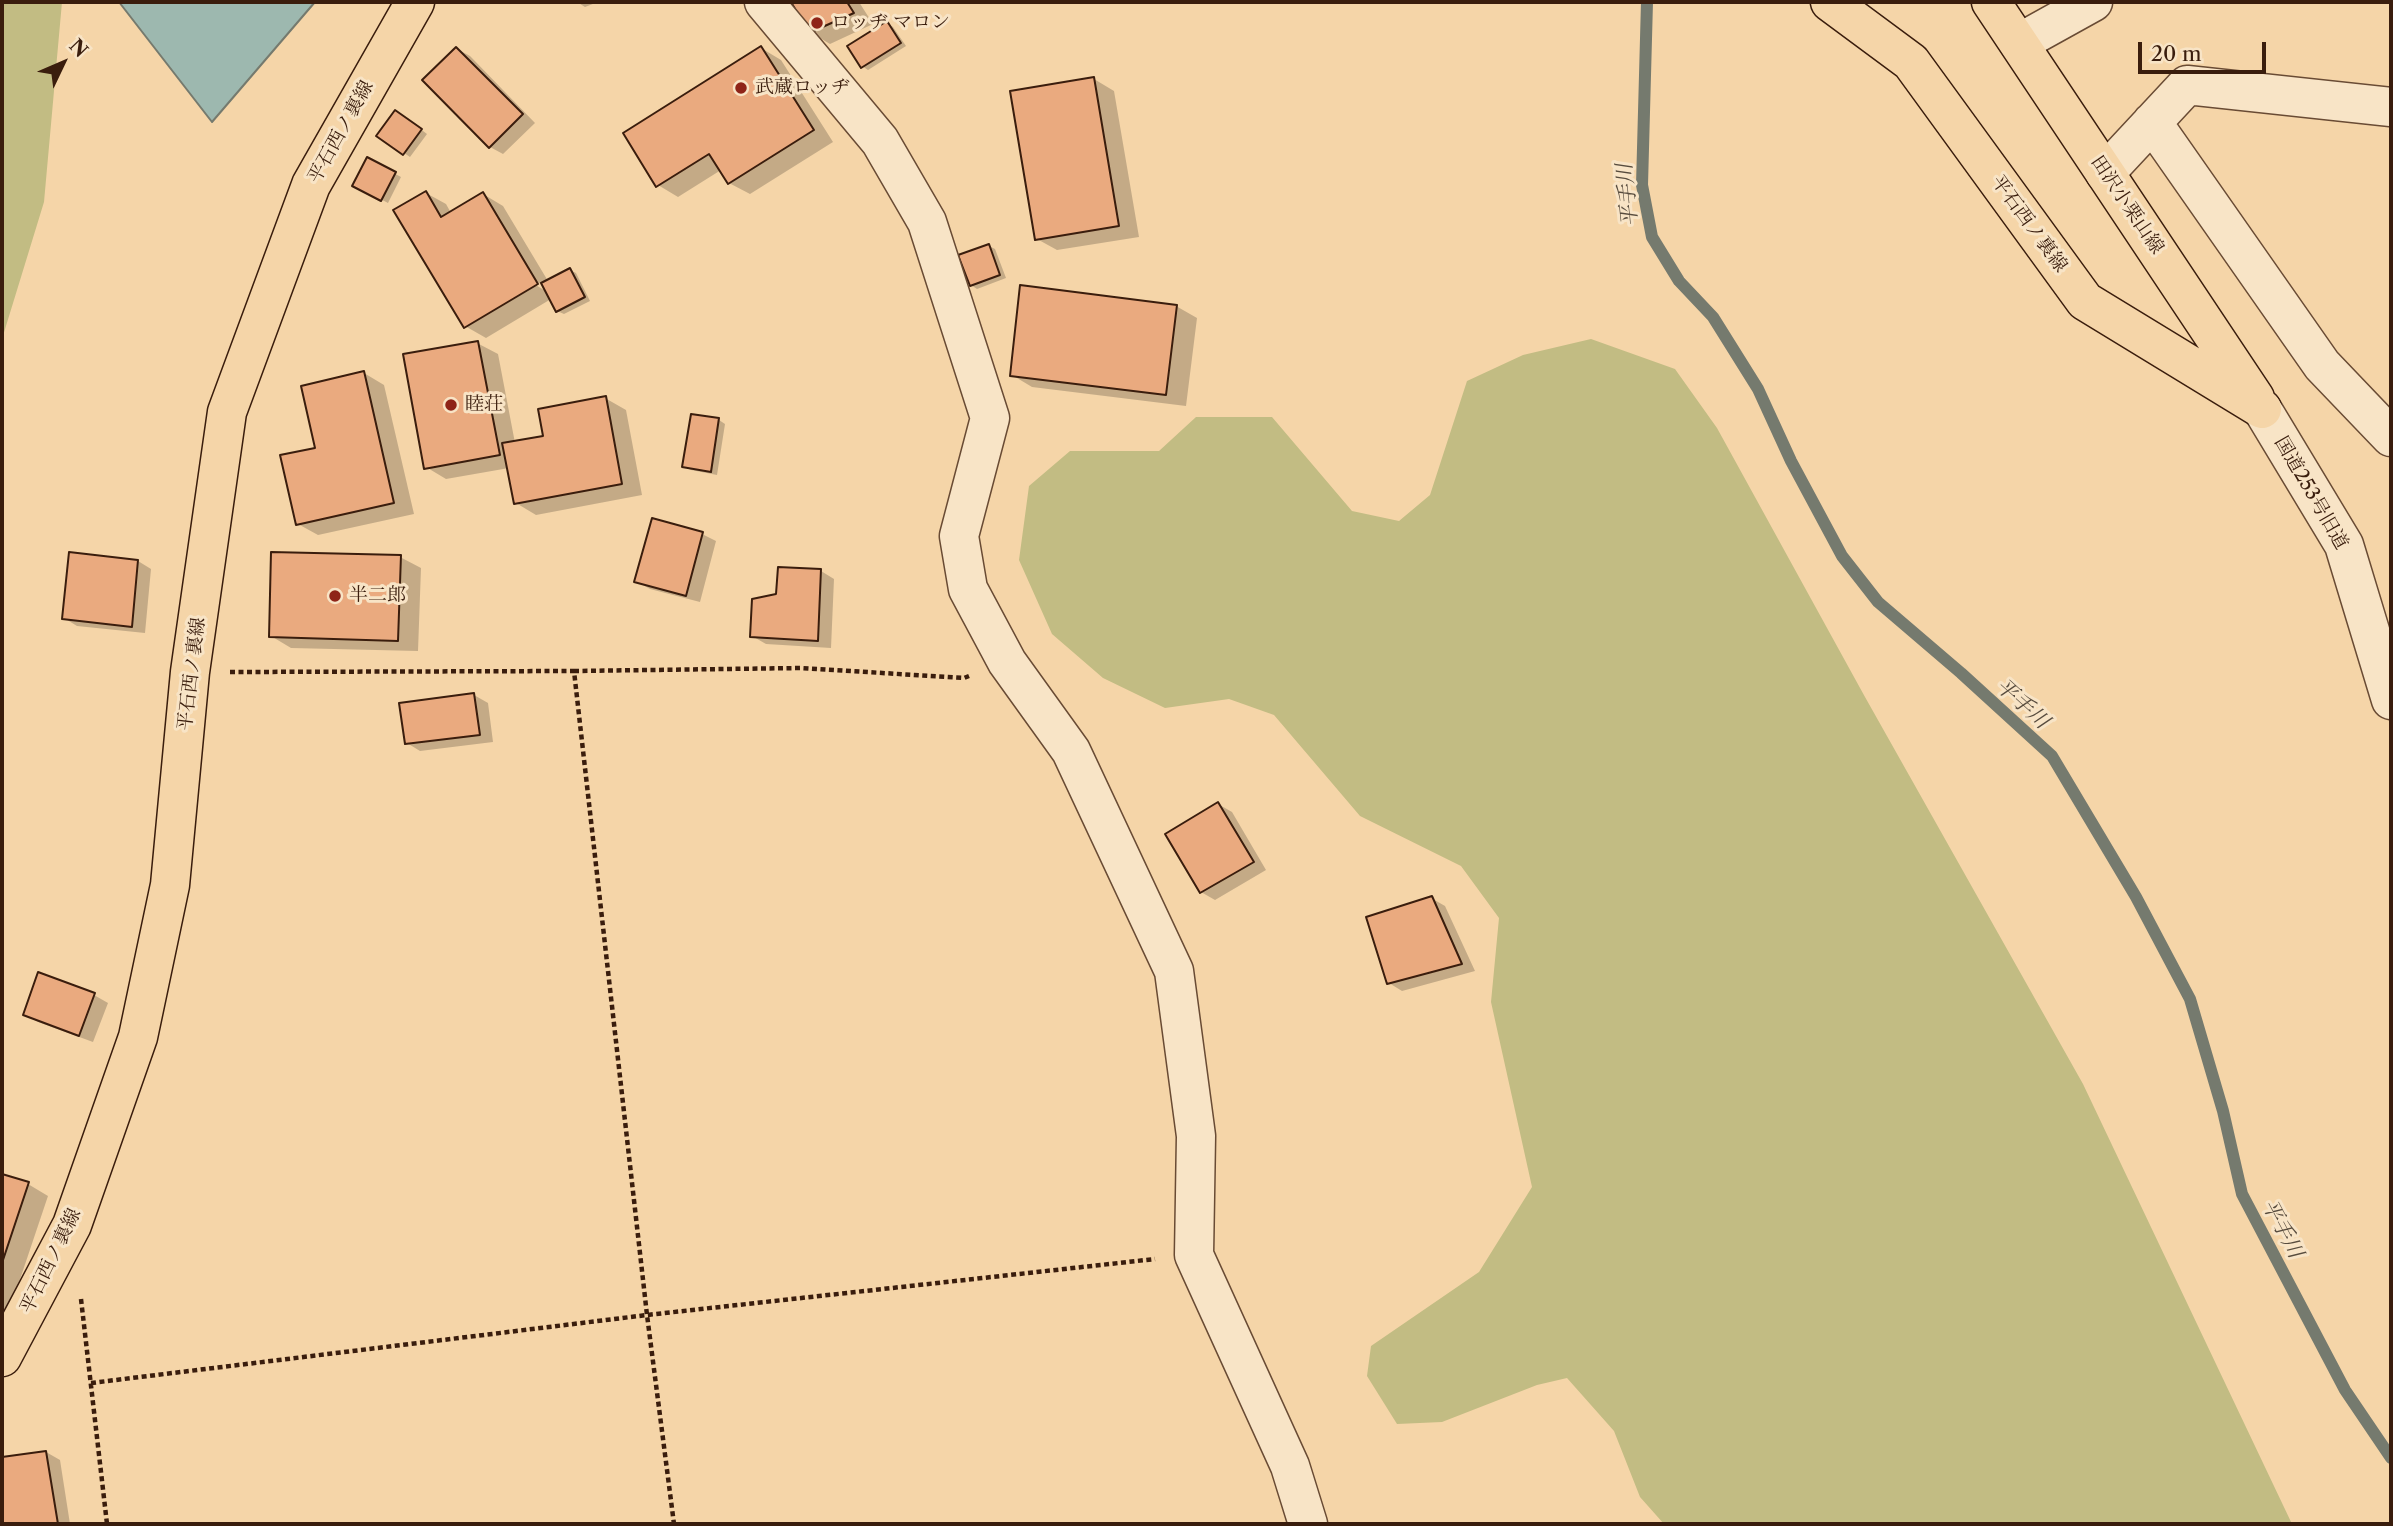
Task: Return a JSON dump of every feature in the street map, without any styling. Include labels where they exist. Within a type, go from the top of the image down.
[{"type":"main road","name":"平石西ノ裏線","points":[[2,1357],[72,1226],[138,1037],[170,885],[190,672],[227,412],[311,185],[415,2]]},
{"type":"main road","name":"平石西ノ裏線","points":[[1829,2],[1911,62],[2085,301],[2262,409]]},
{"type":"main road","name":"田沢小栗山線","points":[[1991,2],[2262,409]]},
{"type":"street","points":[[764,2],[880,141],[927,222],[990,418],[959,536],[968,589],[1007,662],[1071,751],[1174,971],[1196,1136],[1194,1255],[1290,1466],[1308,1524]]},
{"type":"street","points":[[2019,43],[2093,2]]},
{"type":"street","points":[[2105,173],[2187,85],[2391,107]]},
{"type":"street","points":[[2152,122],[2322,365],[2391,437]]},
{"type":"street","name":"国道253号旧道","points":[[2262,409],[2344,545],[2391,699]]},
{"type":"path","points":[[190,672],[801,668],[964,678],[1007,662]]},
{"type":"path","points":[[575,671],[647,1315],[674,1524]]},
{"type":"path","points":[[90,1383],[647,1315],[1194,1255]]},
{"type":"path","points":[[80,1291],[107,1524]]},
{"type":"shaded area","points":[[2,2],[62,2],[44,202],[2,339]]},
{"type":"shaded area","points":[[1591,339],[1675,369],[1717,428],[2083,1084],[2292,1524],[1664,1524],[1640,1497],[1614,1431],[1567,1378],[1537,1385],[1442,1422],[1397,1424],[1367,1376],[1371,1346],[1479,1272],[1532,1187],[1491,1002],[1499,918],[1461,866],[1360,816],[1274,715],[1229,699],[1165,708],[1103,678],[1052,634],[1019,560],[1029,486],[1070,451],[1159,451],[1196,417],[1272,417],[1352,511],[1399,521],[1430,495],[1467,381],[1523,355]]},
{"type":"water","points":[[119,2],[315,2],[212,122]]},
{"type":"building","name":"ロッヂ マロン","points":[[791,2],[847,2],[854,13],[809,33]]},
{"type":"building","points":[[887,21],[901,43],[861,68],[847,46]]},
{"type":"building","name":"武蔵ロッヂ","points":[[761,46],[814,130],[728,184],[709,154],[656,187],[623,133]]},
{"type":"building","points":[[456,47],[523,114],[489,148],[422,80]]},
{"type":"building","points":[[1094,77],[1119,226],[1035,240],[1010,91]]},
{"type":"building","points":[[395,110],[422,129],[403,155],[376,136]]},
{"type":"building","points":[[367,157],[396,172],[381,201],[352,186]]},
{"type":"building","points":[[426,191],[441,217],[483,192],[538,284],[464,328],[393,210]]},
{"type":"building","points":[[989,244],[1000,275],[970,286],[958,255]]},
{"type":"building","points":[[570,268],[585,297],[556,312],[541,283]]},
{"type":"building","points":[[1020,285],[1177,305],[1166,395],[1010,376]]},
{"type":"building","name":"睦荘","points":[[478,341],[500,455],[424,469],[403,354]]},
{"type":"building","points":[[364,371],[394,503],[296,525],[280,455],[315,448],[301,386]]},
{"type":"building","points":[[606,396],[622,484],[514,504],[502,443],[543,436],[538,409]]},
{"type":"building","points":[[691,414],[719,418],[711,472],[682,467]]},
{"type":"building","points":[[652,518],[703,532],[686,596],[634,582]]},
{"type":"building","points":[[69,552],[138,560],[132,627],[62,619]]},
{"type":"building","name":"半二郎","points":[[271,552],[401,555],[398,641],[269,637]]},
{"type":"building","points":[[778,567],[821,569],[818,641],[750,637],[752,599],[776,594]]},
{"type":"building","points":[[474,693],[480,735],[405,744],[399,703]]},
{"type":"building","points":[[1218,802],[1254,862],[1200,893],[1165,834]]},
{"type":"building","points":[[1432,896],[1462,964],[1387,984],[1366,917]]},
{"type":"building","points":[[38,972],[95,993],[79,1036],[23,1015]]},
{"type":"building","points":[[2,1174],[29,1182],[2,1263]]},
{"type":"building","points":[[46,1451],[58,1524],[2,1524],[2,1457]]},
{"type":"waterway","name":"平手川","points":[[1647,2],[1642,185],[1652,237],[1679,281],[1713,317],[1758,389],[1791,461],[1842,556],[1878,602],[2052,756],[2136,897],[2190,999],[2223,1111],[2242,1194],[2345,1390],[2391,1458]]},
{"type":"place","name":"ロッヂ マロン","points":[[817,23]]},
{"type":"place","name":"武蔵ロッヂ","points":[[741,88]]},
{"type":"place","name":"睦荘","points":[[451,405]]},
{"type":"place","name":"半二郎","points":[[335,596]]}]
